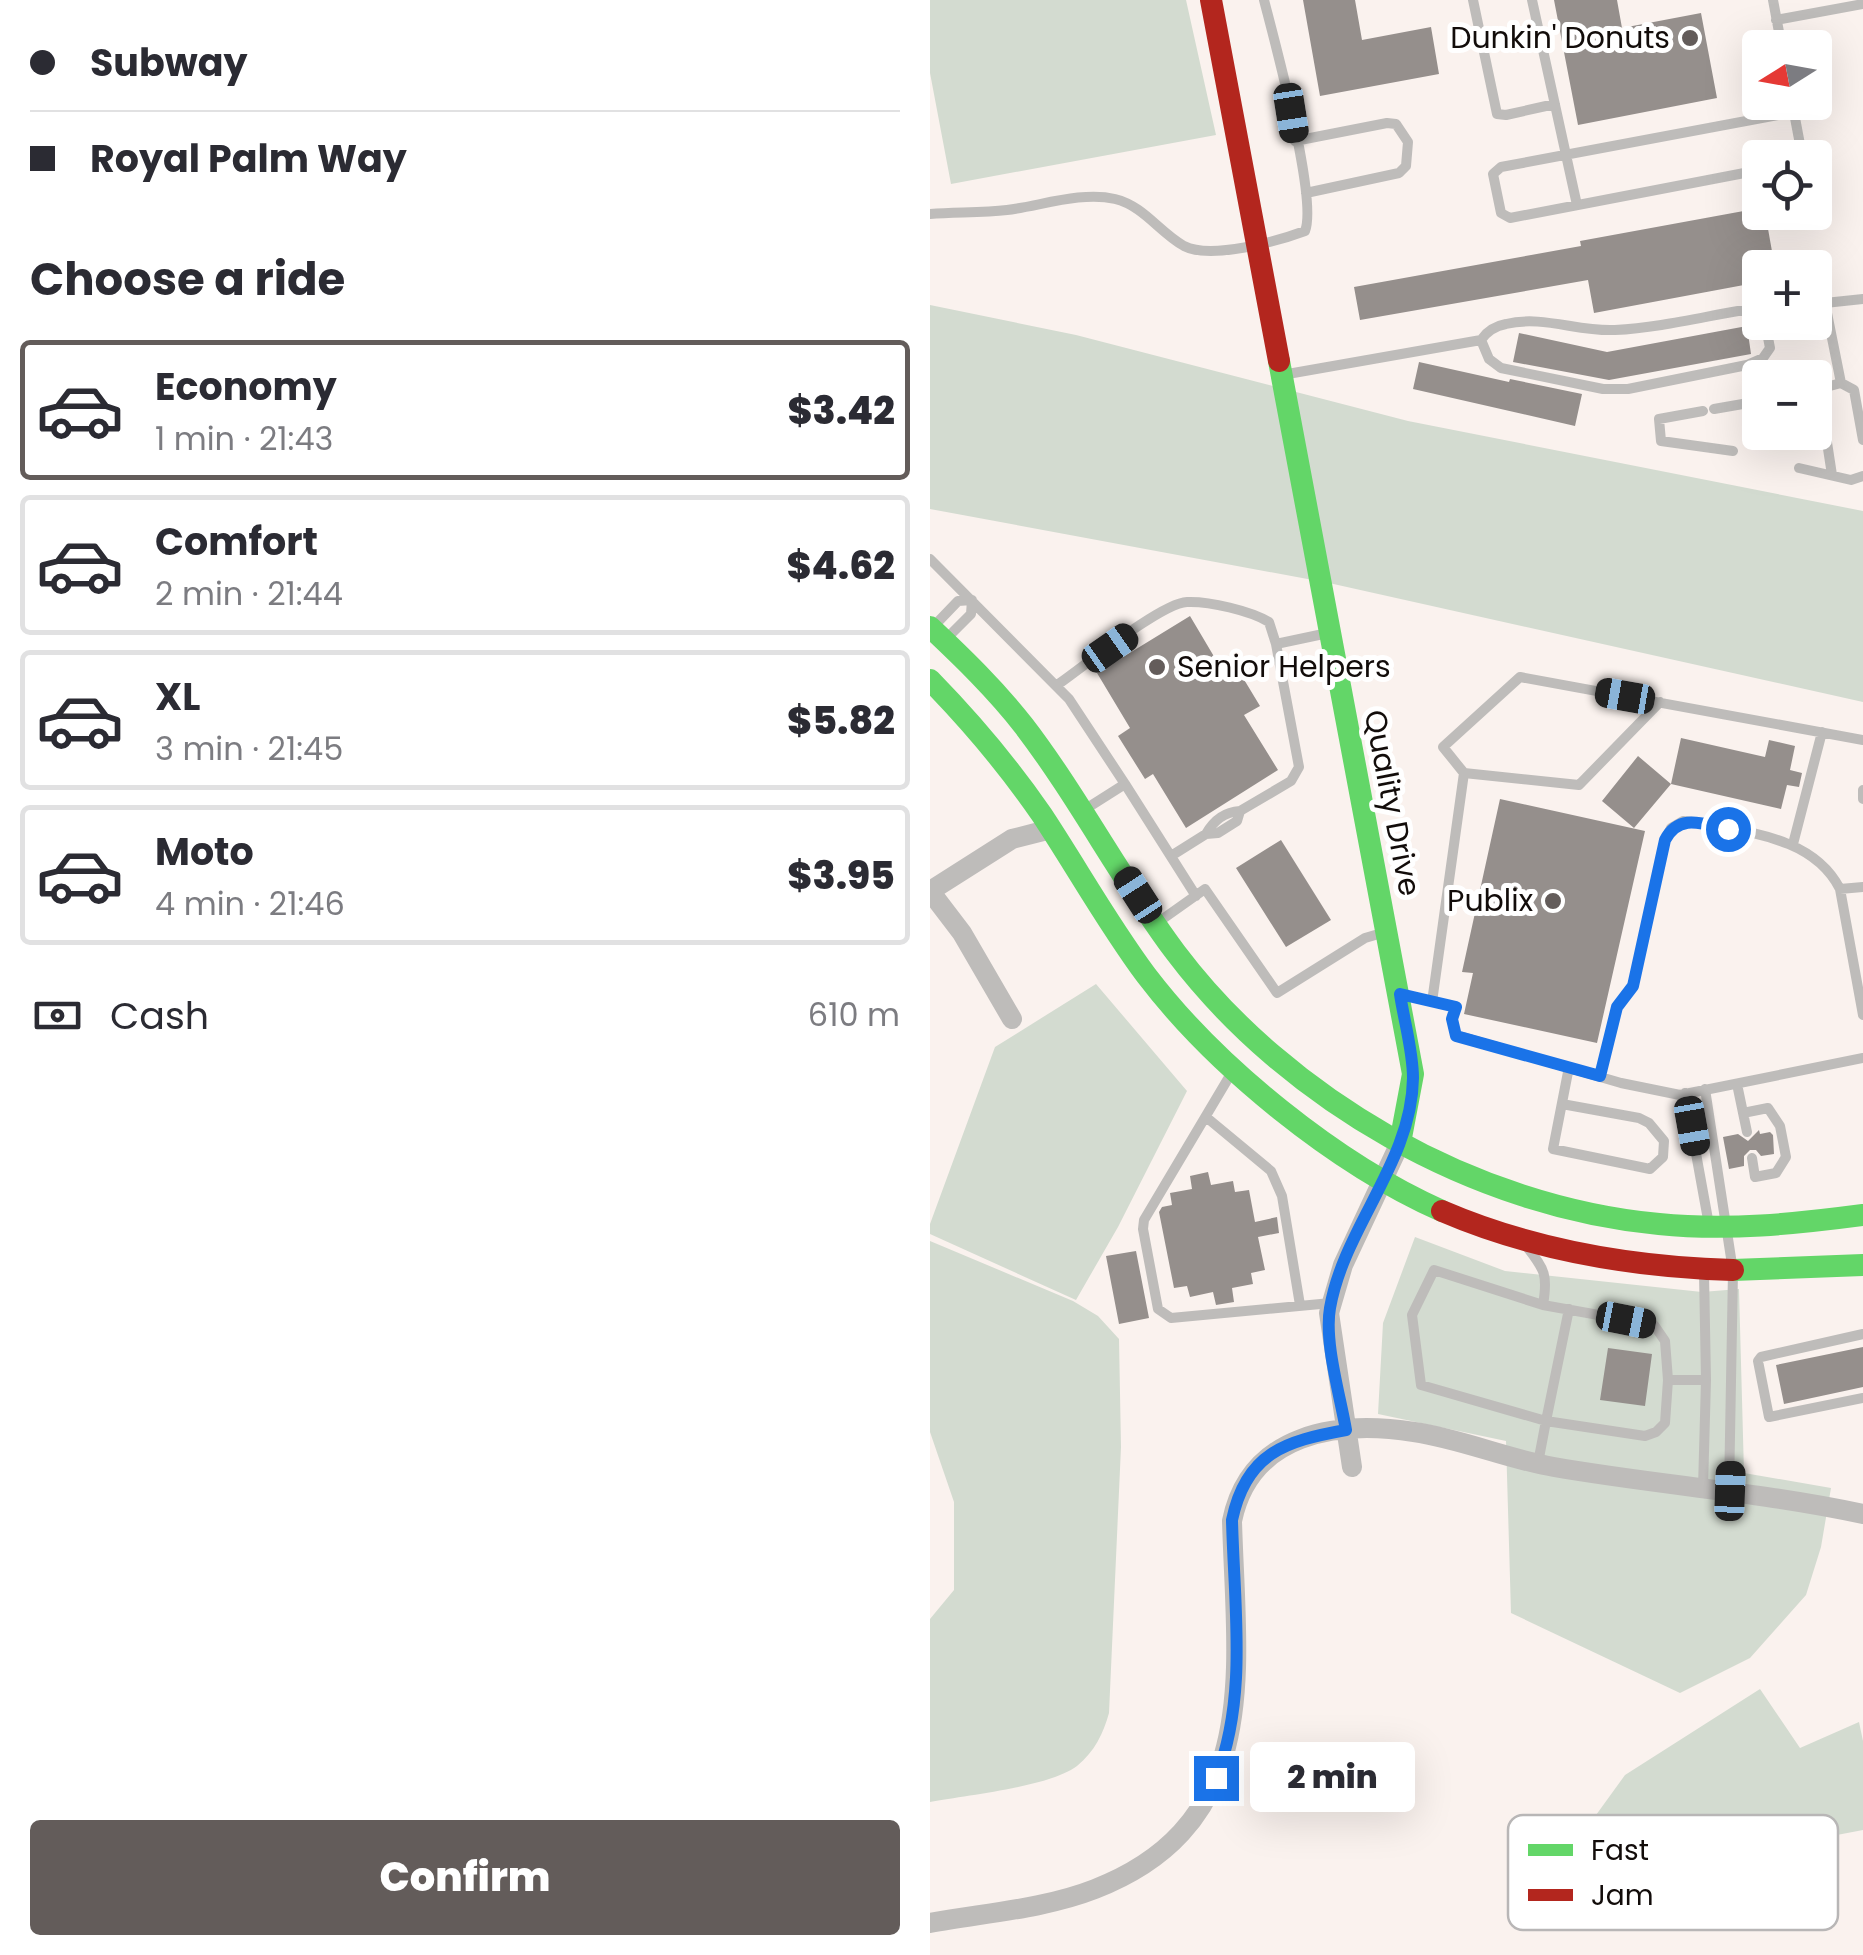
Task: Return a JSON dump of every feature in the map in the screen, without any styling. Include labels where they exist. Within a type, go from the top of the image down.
[{"type":"main road","name":"Quality Drive","points":[[1211,0],[1400,994],[1413,1074],[1400,1142]]},
{"type":"main road","points":[[936,632],[985,678],[1032,736],[1177,954],[1241,1027],[1311,1084],[1400,1142],[1527,1199],[1631,1221],[1719,1228],[1786,1226],[1863,1215]]},
{"type":"main road","points":[[930,680],[1004,763],[1170,1006],[1233,1071],[1382,1180],[1422,1202],[1519,1238],[1622,1262],[1704,1272],[1863,1265]]},
{"type":"main road","points":[[1112,925],[1156,924]]},
{"type":"main road","points":[[1704,1272],[1719,1228]]},
{"type":"street","points":[[1012,1020],[962,934],[930,891],[1012,839],[1052,829]]},
{"type":"street","name":"Quality Drive","points":[[1352,1468],[1329,1312],[1342,1265],[1400,1142]]},
{"type":"street","points":[[930,1923],[1092,1890],[1145,1863],[1185,1826],[1216,1778],[1233,1724],[1236,1693],[1232,1520],[1236,1501],[1254,1468],[1268,1455],[1301,1438],[1346,1430],[1416,1432],[1538,1463],[1863,1514]]},
{"type":"lane","points":[[930,214],[1005,210],[1096,197],[1116,199],[1140,210],[1186,247],[1209,252],[1305,231],[1306,193],[1278,44],[1264,0]]},
{"type":"lane","points":[[1473,0],[1497,114],[1556,104]]},
{"type":"lane","points":[[1532,0],[1577,205]]},
{"type":"lane","points":[[1773,0],[1778,30]]},
{"type":"lane","points":[[1776,20],[1863,4]]},
{"type":"lane","points":[[1742,118],[1500,167],[1493,174],[1501,213],[1510,218],[1742,173]]},
{"type":"lane","points":[[1296,141],[1386,122],[1396,124],[1408,142],[1406,166],[1399,173],[1306,193]]},
{"type":"lane","points":[[1832,303],[1863,299]]},
{"type":"lane","points":[[1281,376],[1481,340],[1487,332],[1504,324],[1555,322],[1584,330],[1616,330],[1742,311]]},
{"type":"lane","points":[[1481,340],[1489,360],[1501,368],[1603,390],[1628,389],[1747,365],[1763,358],[1770,348],[1768,340]]},
{"type":"lane","points":[[1830,340],[1841,383]]},
{"type":"lane","points":[[1832,386],[1841,383],[1854,390],[1863,440]]},
{"type":"lane","points":[[1733,451],[1661,441],[1659,419],[1742,403]]},
{"type":"lane","points":[[1828,450],[1832,475]]},
{"type":"lane","points":[[1799,468],[1850,480],[1863,476]]},
{"type":"lane","points":[[930,558],[1057,685],[1196,896]]},
{"type":"lane","points":[[936,632],[970,614],[972,600]]},
{"type":"lane","points":[[936,632],[958,601],[972,600]]},
{"type":"lane","points":[[1057,685],[1163,611],[1186,602],[1254,613],[1269,622],[1299,766],[1291,781],[1240,812],[1237,822],[1206,834],[1170,856]]},
{"type":"lane","points":[[1276,644],[1329,633]]},
{"type":"lane","points":[[1660,702],[1579,785],[1464,773],[1443,747],[1520,677],[1660,702],[1863,740]]},
{"type":"lane","points":[[1793,844],[1822,732]]},
{"type":"lane","points":[[1432,1002],[1464,773]]},
{"type":"lane","points":[[1083,811],[1125,784]]},
{"type":"lane","points":[[1863,790],[1863,799]]},
{"type":"lane","points":[[1600,1076],[1617,1007],[1633,986],[1662,850],[1671,828],[1683,822],[1793,844],[1831,871],[1840,889],[1863,1016]]},
{"type":"lane","points":[[1840,889],[1863,887]]},
{"type":"lane","points":[[1156,924],[1205,889],[1277,993],[1364,938],[1387,932]]},
{"type":"lane","points":[[1400,994],[1456,1007],[1452,1019],[1456,1036],[1650,1090],[1686,1093],[1863,1058]]},
{"type":"lane","points":[[1562,1104],[1650,1123],[1664,1141],[1663,1157],[1650,1169],[1554,1149],[1562,1104],[1569,1066]]},
{"type":"lane","points":[[1233,1071],[1144,1220],[1142,1229],[1158,1309],[1171,1318],[1331,1303]]},
{"type":"lane","points":[[1737,1084],[1747,1132]]},
{"type":"lane","points":[[1705,1090],[1719,1228]]},
{"type":"lane","points":[[1686,1093],[1733,1271],[1730,1491]]},
{"type":"lane","points":[[1743,1113],[1768,1108],[1780,1126],[1786,1157],[1776,1172],[1756,1177],[1752,1158]]},
{"type":"lane","points":[[1206,1117],[1272,1171],[1282,1196],[1300,1305]]},
{"type":"lane","points":[[1519,1238],[1544,1269],[1543,1304]]},
{"type":"lane","points":[[1434,1270],[1543,1304],[1654,1326],[1666,1341],[1668,1380],[1664,1423],[1656,1432],[1644,1436],[1546,1421],[1420,1385],[1412,1315],[1434,1270]]},
{"type":"lane","points":[[1702,1488],[1704,1272]]},
{"type":"lane","points":[[1538,1463],[1569,1310]]},
{"type":"lane","points":[[1863,1334],[1758,1361],[1770,1417],[1863,1398]]},
{"type":"lane","points":[[1668,1380],[1706,1380]]},
{"type":"shaded area","points":[[930,0],[1186,0],[1216,135],[951,184],[930,73]]},
{"type":"shaded area","points":[[930,305],[1076,335],[1408,421],[1863,511],[1863,702],[1329,583],[930,509]]},
{"type":"shaded area","points":[[1096,984],[1187,1091],[1076,1300],[930,1234],[930,1224],[995,1047]]},
{"type":"shaded area","points":[[1415,1237],[1505,1271],[1702,1292],[1739,1289],[1744,1473],[1831,1488],[1821,1547],[1806,1595],[1750,1658],[1680,1693],[1511,1613],[1506,1441],[1378,1414],[1383,1323]]},
{"type":"shaded area","points":[[930,1241],[1073,1301],[1098,1316],[1119,1339],[1121,1447],[1109,1713],[1098,1742],[1077,1766],[1047,1780],[930,1802],[930,1619],[954,1590],[954,1502],[930,1432]]},
{"type":"shaded area","points":[[1760,1689],[1800,1748],[1859,1722],[1863,1741],[1863,1830],[1838,1835],[1838,1815],[1596,1815],[1625,1775]]},
{"type":"building","points":[[1303,0],[1355,0],[1362,40],[1431,27],[1439,74],[1320,96]]},
{"type":"building","points":[[1554,0],[1617,0],[1622,28],[1701,13],[1717,98],[1578,125]]},
{"type":"building","points":[[1742,211],[1742,230],[1768,230],[1772,250],[1742,250],[1742,285],[1594,313],[1588,280],[1360,320],[1354,287],[1581,246],[1580,241]]},
{"type":"building","points":[[1742,327],[1742,340],[1749,340],[1751,354],[1609,380],[1513,362],[1519,333],[1607,352]]},
{"type":"building","points":[[1419,362],[1582,394],[1575,426],[1413,389]]},
{"type":"building","points":[[1190,616],[1222,670],[1234,663],[1260,706],[1244,715],[1278,770],[1186,828],[1153,774],[1145,779],[1118,736],[1130,728],[1097,673]]},
{"type":"building","points":[[1681,738],[1765,757],[1769,740],[1795,746],[1790,770],[1802,773],[1799,787],[1787,785],[1781,809],[1671,784]]},
{"type":"building","points":[[1638,756],[1671,784],[1634,828],[1602,801]]},
{"type":"building","name":"Publix","points":[[1500,799],[1645,831],[1597,1043],[1464,1014],[1473,973],[1462,972]]},
{"type":"building","points":[[1281,840],[1331,920],[1286,947],[1236,868]]},
{"type":"building","points":[[1759,1130],[1760,1134],[1773,1135],[1774,1154],[1761,1156],[1750,1150],[1744,1156],[1744,1166],[1729,1169],[1723,1137],[1738,1134],[1748,1141]]},
{"type":"building","points":[[1208,1172],[1211,1185],[1233,1181],[1235,1192],[1249,1190],[1255,1222],[1277,1217],[1279,1233],[1258,1237],[1265,1270],[1251,1273],[1253,1284],[1232,1288],[1234,1302],[1216,1305],[1213,1292],[1190,1297],[1187,1286],[1174,1288],[1159,1212],[1172,1205],[1170,1193],[1192,1189],[1190,1176]]},
{"type":"building","points":[[1136,1251],[1149,1318],[1119,1324],[1106,1256]]},
{"type":"building","points":[[1863,1347],[1863,1387],[1784,1404],[1776,1365]]},
{"type":"building","points":[[1608,1348],[1652,1354],[1645,1406],[1600,1400]]},
{"type":"traffic: fast","points":[[1279,361],[1413,1074],[1400,1143]]},
{"type":"traffic: fast","points":[[930,627],[1024,726],[1176,953],[1221,1006],[1272,1055],[1329,1099],[1390,1137],[1455,1170],[1522,1195],[1590,1214],[1710,1227],[1863,1215]]},
{"type":"traffic: fast","points":[[930,680],[975,729],[1042,815],[1132,956],[1174,1010],[1242,1078],[1320,1140],[1442,1211]]},
{"type":"traffic: fast","points":[[1733,1270],[1863,1265]]},
{"type":"traffic: jam","points":[[1211,0],[1279,361]]},
{"type":"traffic: jam","points":[[1442,1211],[1513,1237],[1585,1254],[1658,1265],[1733,1270]]},
{"type":"place","name":"Dunkin' Donuts","points":[[1690,38]]},
{"type":"place","name":"Senior Helpers","points":[[1157,667]]},
{"type":"place","name":"Publix","points":[[1553,901]]},
{"type":"route","points":[[1216,1778],[1233,1724],[1236,1693],[1232,1520],[1236,1501],[1254,1468],[1285,1444],[1346,1430],[1329,1312],[1342,1265],[1400,1142],[1411,1098],[1413,1074],[1400,994],[1456,1007],[1452,1019],[1456,1036],[1600,1076],[1617,1007],[1633,986],[1665,840],[1671,828],[1695,822],[1728,829]]}]
